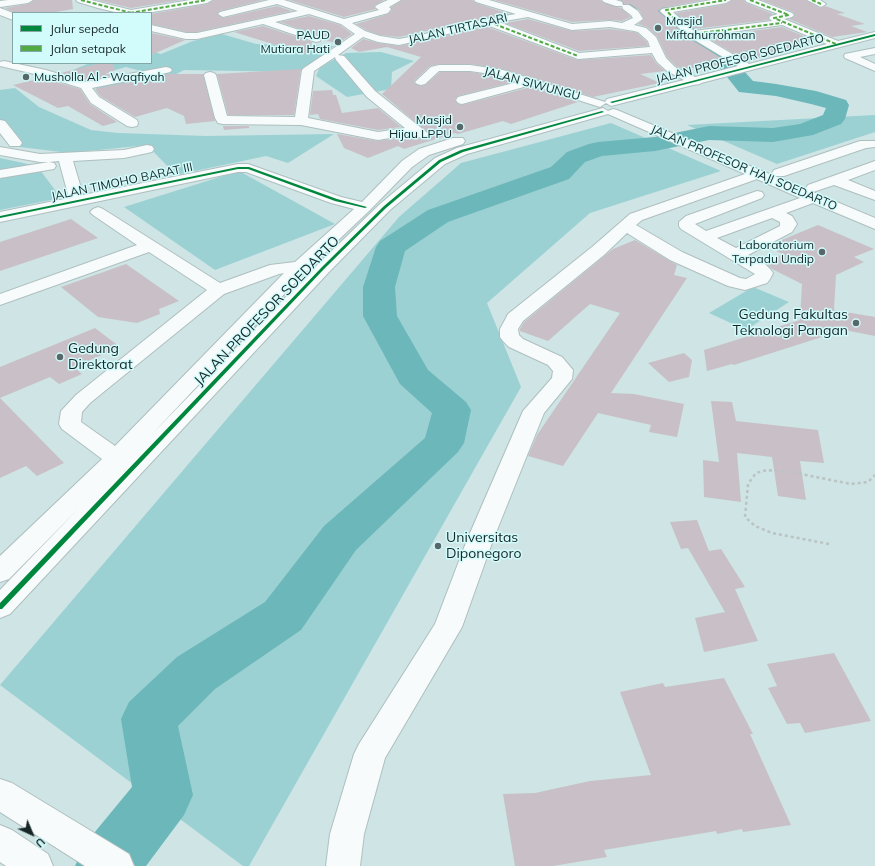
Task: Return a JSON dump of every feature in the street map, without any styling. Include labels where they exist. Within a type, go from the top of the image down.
[{"type":"street","points":[[0,4],[28,0]]},
{"type":"street","points":[[81,0],[127,12]]},
{"type":"street","points":[[137,12],[207,0]]},
{"type":"street","points":[[344,22],[385,11],[386,9],[380,7],[396,0]]},
{"type":"street","points":[[479,0],[572,27],[610,24],[642,30],[655,44],[656,50],[662,60],[671,70],[696,82]]},
{"type":"street","points":[[607,0],[635,13],[638,19],[624,26]]},
{"type":"street","points":[[724,0],[666,10],[692,34],[746,71]]},
{"type":"street","points":[[750,0],[788,14],[774,18],[843,50],[850,57],[875,67]]},
{"type":"street","points":[[224,14],[276,1]]},
{"type":"street","name":"JALAN TIRTASARI","points":[[276,1],[344,22],[361,33],[378,39],[399,42],[426,38],[470,25],[529,14]]},
{"type":"street","points":[[0,11],[12,17]]},
{"type":"street","points":[[152,28],[186,36],[197,36],[266,22],[310,11]]},
{"type":"street","points":[[266,22],[316,39]]},
{"type":"street","points":[[489,22],[578,56],[656,50]]},
{"type":"street","points":[[692,34],[784,22]]},
{"type":"street","points":[[301,122],[306,100],[308,70],[357,38],[361,33]]},
{"type":"street","name":"JALAN PROFESOR SOEDARTO","points":[[843,50],[875,36]]},
{"type":"street","name":"JALAN PROFESOR SOEDARTO","points":[[625,108],[746,71],[875,43]]},
{"type":"street","points":[[843,50],[875,52]]},
{"type":"street","points":[[875,52],[854,56],[875,67]]},
{"type":"street","points":[[340,58],[371,94],[415,130],[447,150]]},
{"type":"street","points":[[6,63],[42,72],[85,86],[166,70]]},
{"type":"street","name":"JALAN SIWUNGU","points":[[421,82],[435,69],[444,67],[470,68],[499,72],[604,108]]},
{"type":"street","points":[[210,75],[221,118],[223,120],[301,122],[378,136],[415,130]]},
{"type":"street","name":"JALAN PROFESOR SOEDARTO","points":[[0,572],[116,458],[302,265],[365,207],[407,164],[424,152],[447,150],[696,82],[720,79]]},
{"type":"street","points":[[462,100],[530,82]]},
{"type":"street","points":[[85,86],[95,100],[132,123]]},
{"type":"street","points":[[604,108],[625,108]]},
{"type":"street","name":"JALAN PROFESOR HAJI SOEDARTO","points":[[604,108],[703,146],[758,174],[813,193],[875,224]]},
{"type":"street","name":"JALAN PROFESOR HAJI SOEDARTO","points":[[625,108],[673,134]]},
{"type":"street","points":[[0,124],[15,143]]},
{"type":"street","points":[[779,174],[865,144],[874,144]]},
{"type":"street","points":[[703,146],[779,174],[813,193],[875,214]]},
{"type":"street","points":[[0,174],[66,160],[124,154],[147,148]]},
{"type":"street","name":"JALAN PROFESOR SOEDARTO","points":[[0,607],[323,268],[385,207],[440,161],[447,150]]},
{"type":"street","points":[[0,151],[40,158],[66,160]]},
{"type":"street","points":[[66,160],[77,201]]},
{"type":"street","points":[[710,235],[773,213],[813,193],[834,180],[875,165]]},
{"type":"street","name":"JALAN TIMOHO BARAT III","points":[[0,217],[238,168],[248,168],[336,200],[365,207]]},
{"type":"street","points":[[343,866],[347,834],[370,754],[448,627],[480,540],[534,411],[562,379],[563,370],[555,361],[516,343],[510,337],[509,329],[515,318],[598,251],[636,217],[758,174]]},
{"type":"street","points":[[834,180],[873,194]]},
{"type":"street","points":[[626,225],[676,256],[734,282],[745,284],[761,279],[764,273],[744,252],[710,235],[687,226],[687,222],[757,195]]},
{"type":"street","points":[[98,212],[218,290]]},
{"type":"street","points":[[744,252],[786,229],[788,224],[786,219],[773,213]]},
{"type":"street","points":[[0,300],[150,246]]},
{"type":"street","points":[[116,458],[70,424],[72,410],[83,399],[218,290],[276,269],[302,265],[323,268]]},
{"type":"street","points":[[0,794],[117,866]]},
{"type":"street","points":[[0,842],[36,866]]},
{"type":"path","points":[[829,544],[772,533],[755,526],[745,517],[748,484],[756,473],[767,470],[791,472],[852,484],[868,482],[875,475]]},
{"type":"shaded area","points":[[222,34],[256,44],[334,46],[299,72],[184,70],[165,80],[99,91],[95,87],[148,73],[126,67],[85,78],[63,74],[88,64],[152,64],[152,51],[161,54],[193,41]]},
{"type":"shaded area","points":[[381,52],[414,61],[392,72],[391,89],[347,97],[316,76],[320,67],[346,53]]},
{"type":"shaded area","points":[[15,88],[39,107],[91,130],[118,133],[206,136],[334,134],[288,163],[266,156],[176,175],[147,145],[69,153],[20,147],[0,128],[0,90]]},
{"type":"shaded area","points":[[875,115],[875,132],[777,164],[687,125]]},
{"type":"shaded area","points":[[611,123],[721,171],[590,213],[487,303],[521,387],[249,866],[243,866],[0,685],[399,217],[461,163]]},
{"type":"shaded area","points":[[0,158],[37,166],[61,198],[0,210]]},
{"type":"shaded area","points":[[239,171],[335,224],[215,270],[124,207]]},
{"type":"shaded area","points":[[753,287],[789,302],[746,330],[709,313]]},
{"type":"building","points":[[34,0],[72,0],[73,9],[56,12],[13,12],[5,8],[28,4]]},
{"type":"building","points":[[97,0],[181,0],[131,8]]},
{"type":"building","points":[[213,0],[263,0],[220,11],[217,14],[223,18],[277,6],[292,11],[197,32],[186,32],[152,24],[152,14],[207,4]]},
{"type":"building","points":[[289,0],[384,0],[374,6],[376,9],[344,17]]},
{"type":"building","points":[[402,0],[472,0],[476,3],[509,14],[399,37],[380,35],[366,30],[356,24],[388,14],[392,10],[391,7]]},
{"type":"building","points":[[494,0],[600,0],[604,3],[621,8],[631,17],[622,21],[610,20],[572,22]]},
{"type":"building","points":[[621,0],[703,0],[662,8],[658,11],[687,37],[731,64],[683,69],[676,66],[667,57],[657,36],[647,27],[638,24],[644,19],[639,10],[630,4],[624,4]]},
{"type":"building","points":[[732,0],[744,0],[746,3],[773,14],[768,17],[769,20],[694,29],[676,13],[726,4]]},
{"type":"building","points":[[762,0],[806,0],[820,8],[825,6],[845,13],[837,14],[865,24],[851,26],[867,32],[832,37],[789,19],[795,16],[793,12]]},
{"type":"building","points":[[309,16],[340,25],[352,34],[337,44],[324,41],[320,36],[280,22]]},
{"type":"building","points":[[528,19],[572,31],[610,29],[634,32],[647,42],[648,46],[579,51],[505,23]]},
{"type":"building","points":[[263,26],[312,42],[308,55],[234,32]]},
{"type":"building","points":[[487,27],[577,60],[651,55],[656,63],[665,71],[640,74],[660,83],[593,97],[503,69],[470,64],[439,64],[430,66],[414,81],[414,83],[421,86],[425,85],[440,72],[470,72],[498,76],[513,82],[458,96],[455,99],[458,104],[462,105],[531,87],[578,102],[511,124],[503,121],[458,134],[455,133],[404,149],[398,146],[368,158],[344,148],[337,134],[378,141],[413,136],[423,140],[429,139],[431,135],[382,94],[421,57],[387,47],[359,52],[351,48],[363,39],[399,46]]},
{"type":"building","points":[[782,27],[813,40],[748,62],[706,37]]},
{"type":"building","points":[[152,33],[185,40],[152,55]]},
{"type":"building","points":[[97,64],[112,64],[115,70],[105,74],[120,74],[86,80],[61,73]]},
{"type":"building","points":[[301,69],[294,115],[228,115],[217,74]]},
{"type":"building","points":[[169,74],[203,74],[215,121],[186,124],[184,116],[167,108],[135,117],[100,96],[95,89]]},
{"type":"building","points":[[42,78],[80,89],[90,104],[117,122],[103,126],[68,106],[58,108],[13,85]]},
{"type":"building","points":[[332,90],[333,95],[336,95],[342,113],[378,108],[401,127],[378,130],[320,119],[318,114],[310,115],[313,91]]},
{"type":"building","points":[[223,126],[249,126],[249,128],[224,130]]},
{"type":"building","points":[[71,219],[98,238],[0,271],[0,242]]},
{"type":"building","points":[[818,225],[874,249],[854,257],[864,262],[836,275],[834,310],[875,317],[875,336],[844,330],[734,365],[732,364],[707,371],[704,350],[800,320],[802,284],[772,269],[765,262],[783,254],[776,251],[782,248],[772,244]]},
{"type":"building","points":[[635,240],[677,265],[674,275],[687,278],[611,393],[634,394],[684,404],[677,437],[649,432],[651,425],[598,413],[563,466],[528,456],[537,435],[620,313],[590,304],[548,341],[520,331],[520,329],[524,322],[613,249]]},
{"type":"building","points":[[126,264],[179,301],[159,309],[160,314],[137,323],[98,317],[61,287]]},
{"type":"building","name":"Gedung Direktorat","points":[[95,328],[120,347],[74,367],[82,374],[59,384],[50,377],[0,398],[0,367]]},
{"type":"building","points":[[684,353],[692,360],[689,377],[669,382],[648,363]]},
{"type":"building","points":[[0,398],[64,463],[37,476],[26,466],[0,478]]},
{"type":"building","points":[[711,401],[732,402],[736,421],[818,430],[824,463],[800,461],[806,500],[778,496],[772,457],[737,453],[741,502],[704,497],[703,460],[719,462]]},
{"type":"building","points":[[697,520],[709,551],[721,549],[745,587],[735,589],[758,641],[704,652],[695,618],[725,612],[688,548],[681,549],[670,522]]},
{"type":"building","points":[[834,653],[871,721],[805,733],[800,723],[787,724],[768,688],[777,686],[767,664]]},
{"type":"building","points":[[724,678],[753,734],[750,734],[791,825],[743,832],[742,829],[717,834],[716,831],[604,850],[607,857],[553,866],[515,866],[503,794],[535,793],[590,781],[651,775],[620,692],[663,683],[665,687]]},
{"type":"waterway","points":[[107,866],[163,795],[149,719],[196,673],[283,616],[340,538],[444,443],[452,410],[413,376],[380,316],[379,287],[391,247],[438,216],[560,173],[576,157],[598,149],[655,144],[709,133],[773,135],[805,130],[833,119],[838,105],[816,98],[776,90],[747,87],[726,63],[663,12],[629,0]]},
{"type":"marked path","points":[[81,0],[128,12]]},
{"type":"marked path","points":[[136,12],[207,0]]},
{"type":"marked path","points":[[679,24],[666,10],[726,0]]},
{"type":"marked path","points":[[750,0],[789,15],[774,18],[836,44]]},
{"type":"marked path","points":[[812,0],[821,4]]},
{"type":"marked path","points":[[489,22],[578,56]]},
{"type":"marked path","points":[[692,34],[782,23]]},
{"type":"cycle path","points":[[611,102],[875,35]]},
{"type":"cycle path","points":[[0,607],[323,268],[385,207],[440,161],[462,151],[603,112]]},
{"type":"cycle path","points":[[0,217],[238,168],[248,168],[336,200],[365,207]]},
{"type":"place","name":"Masjid Miftahurrohman","points":[[658,28]]},
{"type":"place","name":"PAUD Mutiara Hati","points":[[338,42]]},
{"type":"place","name":"Musholla Al - Waqfiyah","points":[[26,77]]},
{"type":"place","name":"Masjid Hijau LPPU","points":[[460,127]]},
{"type":"place","name":"Laboratorium Terpadu Undip","points":[[822,252]]},
{"type":"place","name":"Gedung Fakultas Teknologi Pangan","points":[[856,323]]},
{"type":"place","name":"Gedung Direktorat","points":[[60,357]]},
{"type":"place","name":"Universitas Diponegoro","points":[[438,546]]}]
